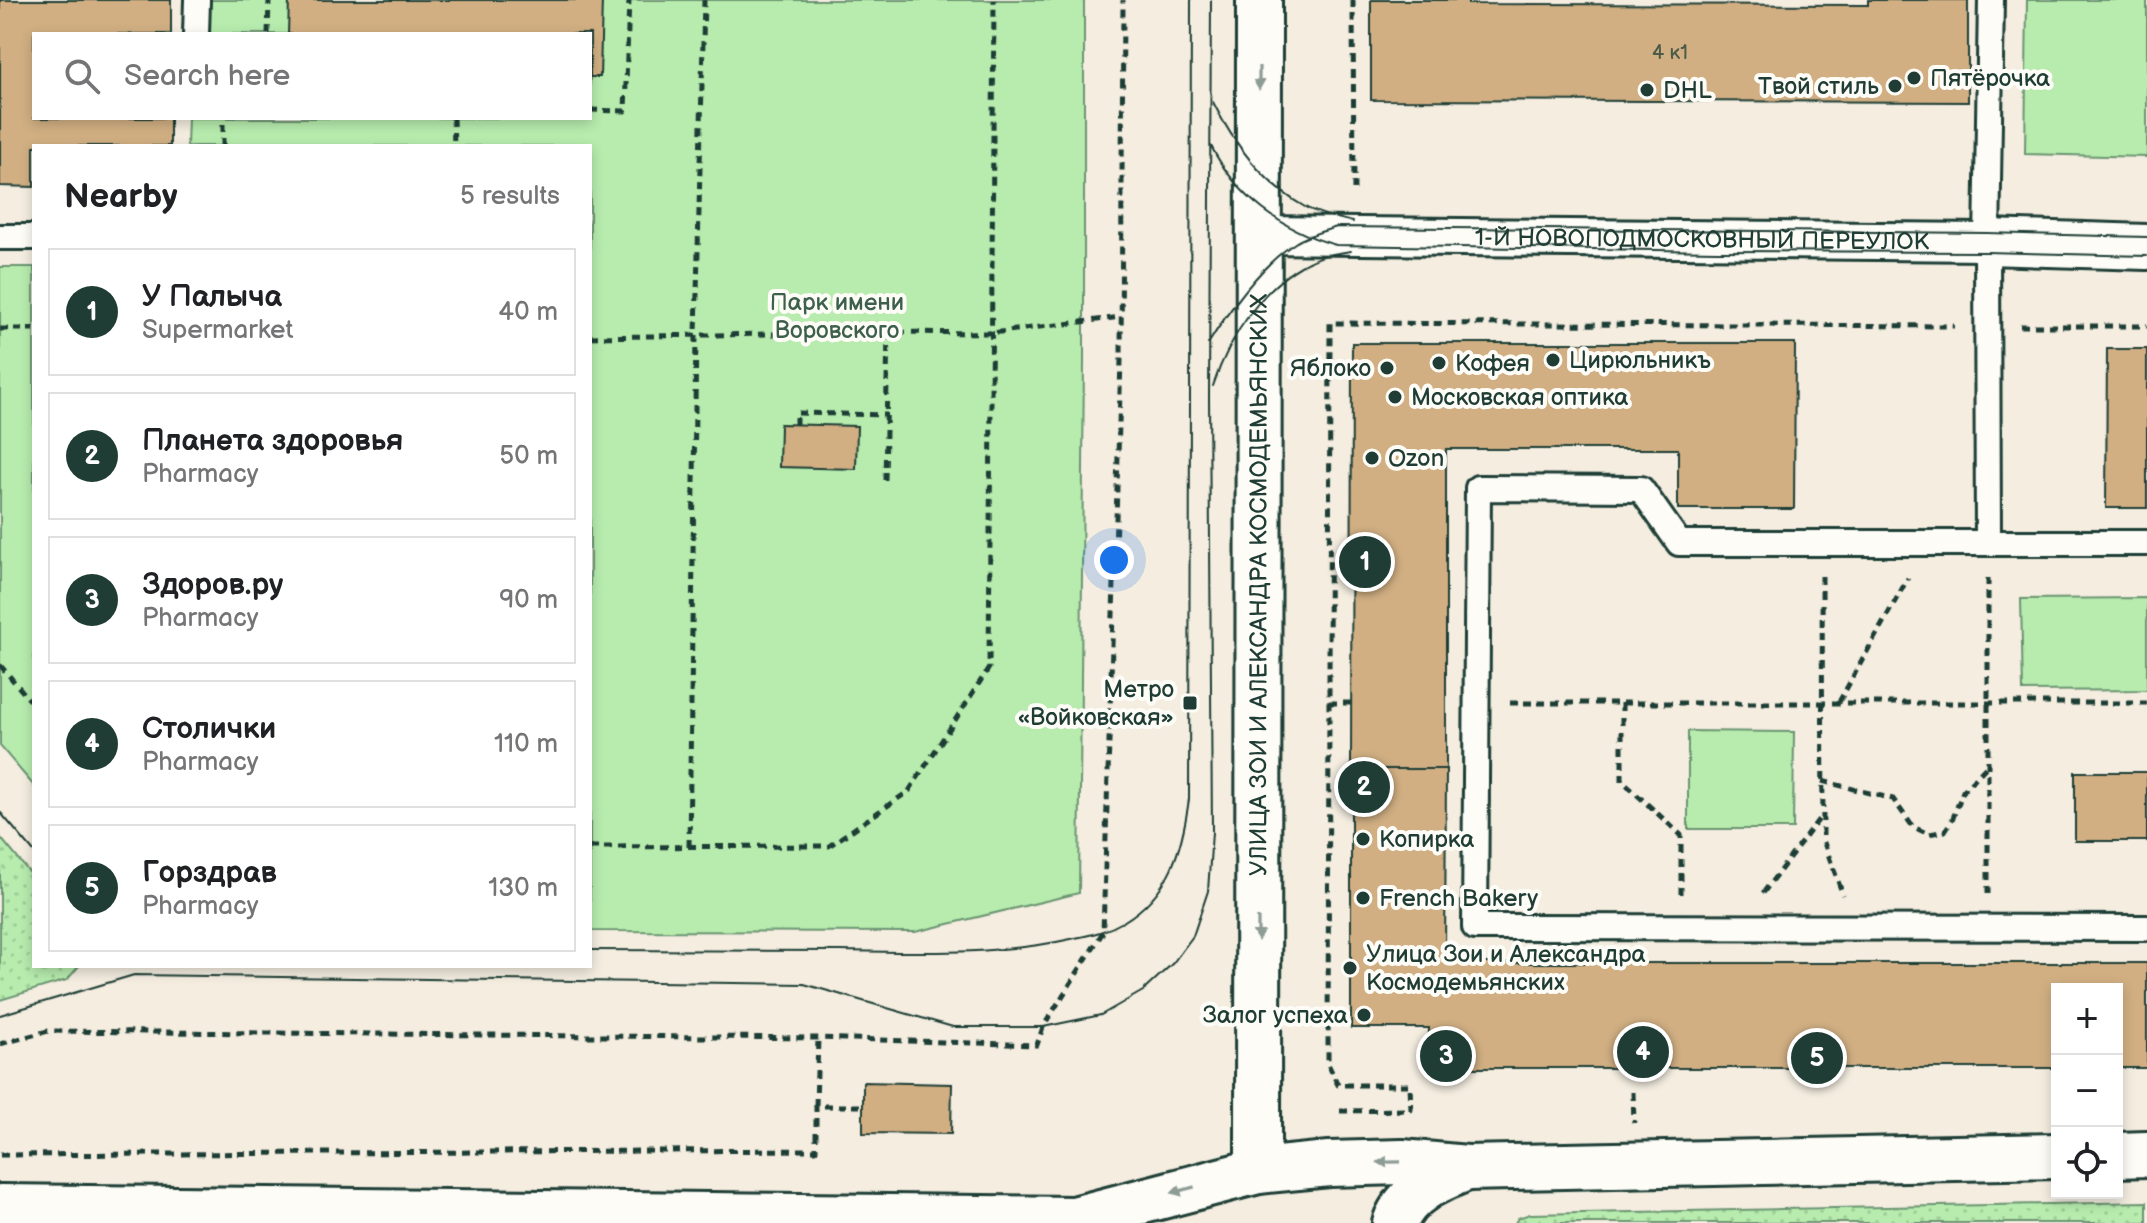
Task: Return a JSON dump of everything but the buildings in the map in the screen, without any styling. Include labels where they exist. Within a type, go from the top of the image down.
[{"type":"main road","name":"УЛИЦА ЗОИ И АЛЕКСАНДРА КОСМОДЕМЬЯНСКИХ","points":[[1258,1171],[1259,0]]},
{"type":"main road","name":"1-Й НОВОПОДМОСКОВНЫЙ ПЕРЕУЛОК","points":[[1987,242],[2147,247]]},
{"type":"main road","points":[[2123,1155],[2147,1154]]},
{"type":"main road","points":[[0,1207],[1085,1221],[1258,1171],[1329,1164],[1402,1162],[1467,1168],[2051,1156]]},
{"type":"main road","points":[[1395,1223],[1398,1214],[1413,1197],[1434,1181],[1467,1168]]},
{"type":"street","name":"1-Й НОВОПОДМОСКОВНЫЙ ПЕРЕУЛОК","points":[[1258,235],[1987,242]]},
{"type":"lane","points":[[196,32],[197,0]]},
{"type":"lane","points":[[1988,543],[1987,242],[1991,0]]},
{"type":"lane","points":[[0,237],[32,237]]},
{"type":"lane","points":[[2147,543],[1679,543],[1641,489],[1478,488],[1475,927],[2147,928]]},
{"type":"path","points":[[268,32],[269,0]]},
{"type":"path","points":[[592,110],[625,111],[629,0]]},
{"type":"path","points":[[689,847],[704,0]]},
{"type":"path","points":[[592,847],[829,846],[909,791],[989,668],[994,0]]},
{"type":"path","points":[[0,1044],[48,1031],[818,1038],[1037,1045],[1043,1027],[1103,932],[1121,317],[1123,0]]},
{"type":"path","points":[[1353,0],[1354,196]]},
{"type":"path","points":[[223,120],[223,144]]},
{"type":"path","points":[[453,120],[454,144]]},
{"type":"path","points":[[592,337],[992,333],[1121,317]]},
{"type":"path","points":[[1340,1111],[1411,1110],[1410,1085],[1338,1085],[1328,1064],[1330,323],[2147,326]]},
{"type":"path","points":[[0,329],[32,329]]},
{"type":"path","points":[[885,480],[888,332]]},
{"type":"path","points":[[796,425],[796,413],[887,415]]},
{"type":"path","points":[[1822,543],[1823,840],[1855,928]]},
{"type":"path","points":[[1988,543],[1988,928]]},
{"type":"path","points":[[1839,703],[1927,544]]},
{"type":"path","points":[[0,665],[32,703]]},
{"type":"path","points":[[1329,703],[1351,703]]},
{"type":"path","points":[[1477,703],[2147,703]]},
{"type":"path","points":[[1622,703],[1622,781],[1681,835],[1681,927]]},
{"type":"path","points":[[1822,781],[1893,799],[1913,827],[1929,834],[1945,831],[1963,791],[1988,765]]},
{"type":"path","points":[[1736,928],[1822,814]]},
{"type":"path","points":[[0,1155],[816,1150],[818,1038]]},
{"type":"path","points":[[1633,1092],[1634,1128]]},
{"type":"path","points":[[816,1106],[863,1106]]},
{"type":"green space","name":"Парк имени Воровского","points":[[190,0],[1084,0],[1079,893],[915,932],[592,931],[592,144],[187,144],[188,120],[592,120],[592,32],[189,32]]},
{"type":"green space","points":[[2027,0],[2147,0],[2147,157],[2025,154]]},
{"type":"green space","points":[[0,267],[32,267],[32,784],[0,746]]},
{"type":"green space","points":[[2147,598],[2147,690],[2023,691],[2021,599]]},
{"type":"green space","points":[[1688,731],[1794,732],[1793,829],[1688,829]]},
{"type":"green space","points":[[0,837],[32,876],[32,968],[77,968],[67,980],[0,1000]]},
{"type":"green space","points":[[2147,1202],[2147,1223],[1515,1223],[1518,1218],[1530,1214]]},
{"type":"tram line","points":[[592,950],[927,952],[1014,948],[1071,939],[1110,928],[1139,911],[1163,884],[1177,853],[1189,799],[1191,0]]},
{"type":"tram line","points":[[0,1015],[134,975],[804,984],[953,1027],[1043,1027],[1101,1015],[1143,991],[1173,963],[1193,936],[1208,891],[1212,832],[1209,397],[1211,0]]},
{"type":"tram line","points":[[1213,102],[1240,147],[1276,187],[1311,210],[1353,222]]},
{"type":"tram line","points":[[1211,146],[1234,181],[1263,209],[1297,230],[1336,245],[2147,256]]},
{"type":"tram line","points":[[1208,344],[1236,303],[1282,252],[1300,240],[1337,227],[2147,237]]},
{"type":"tram line","points":[[1213,386],[1239,330],[1265,295],[1297,268],[1315,259],[1351,251]]},
{"type":"tram line","points":[[0,812],[32,850]]},
{"type":"place","name":"Пятёрочка","points":[[1914,78]]},
{"type":"place","name":"Твой стиль","points":[[1895,86]]},
{"type":"place","name":"DHL","points":[[1647,90]]},
{"type":"place","name":"Цирюльникъ","points":[[1553,360]]},
{"type":"place","name":"Кофея","points":[[1439,363]]},
{"type":"place","name":"Яблоко","points":[[1387,368]]},
{"type":"place","name":"Московская оптика","points":[[1395,397]]},
{"type":"place","name":"Ozon","points":[[1372,458]]},
{"type":"place","name":"У Палыча","points":[[1365,562]]},
{"type":"place","name":"Метро «Войковская»","points":[[1190,703]]},
{"type":"place","name":"Планета здоровья","points":[[1364,787]]},
{"type":"place","name":"Копирка","points":[[1363,839]]},
{"type":"place","name":"French Bakery","points":[[1363,898]]},
{"type":"place","name":"Улица Зои и Александра Космодемьянских","points":[[1350,968]]},
{"type":"place","name":"Залог успеха","points":[[1364,1015]]},
{"type":"place","name":"Столички","points":[[1643,1052]]},
{"type":"place","name":"Здоров.ру","points":[[1446,1056]]},
{"type":"place","name":"Горздрав","points":[[1817,1058]]}]
